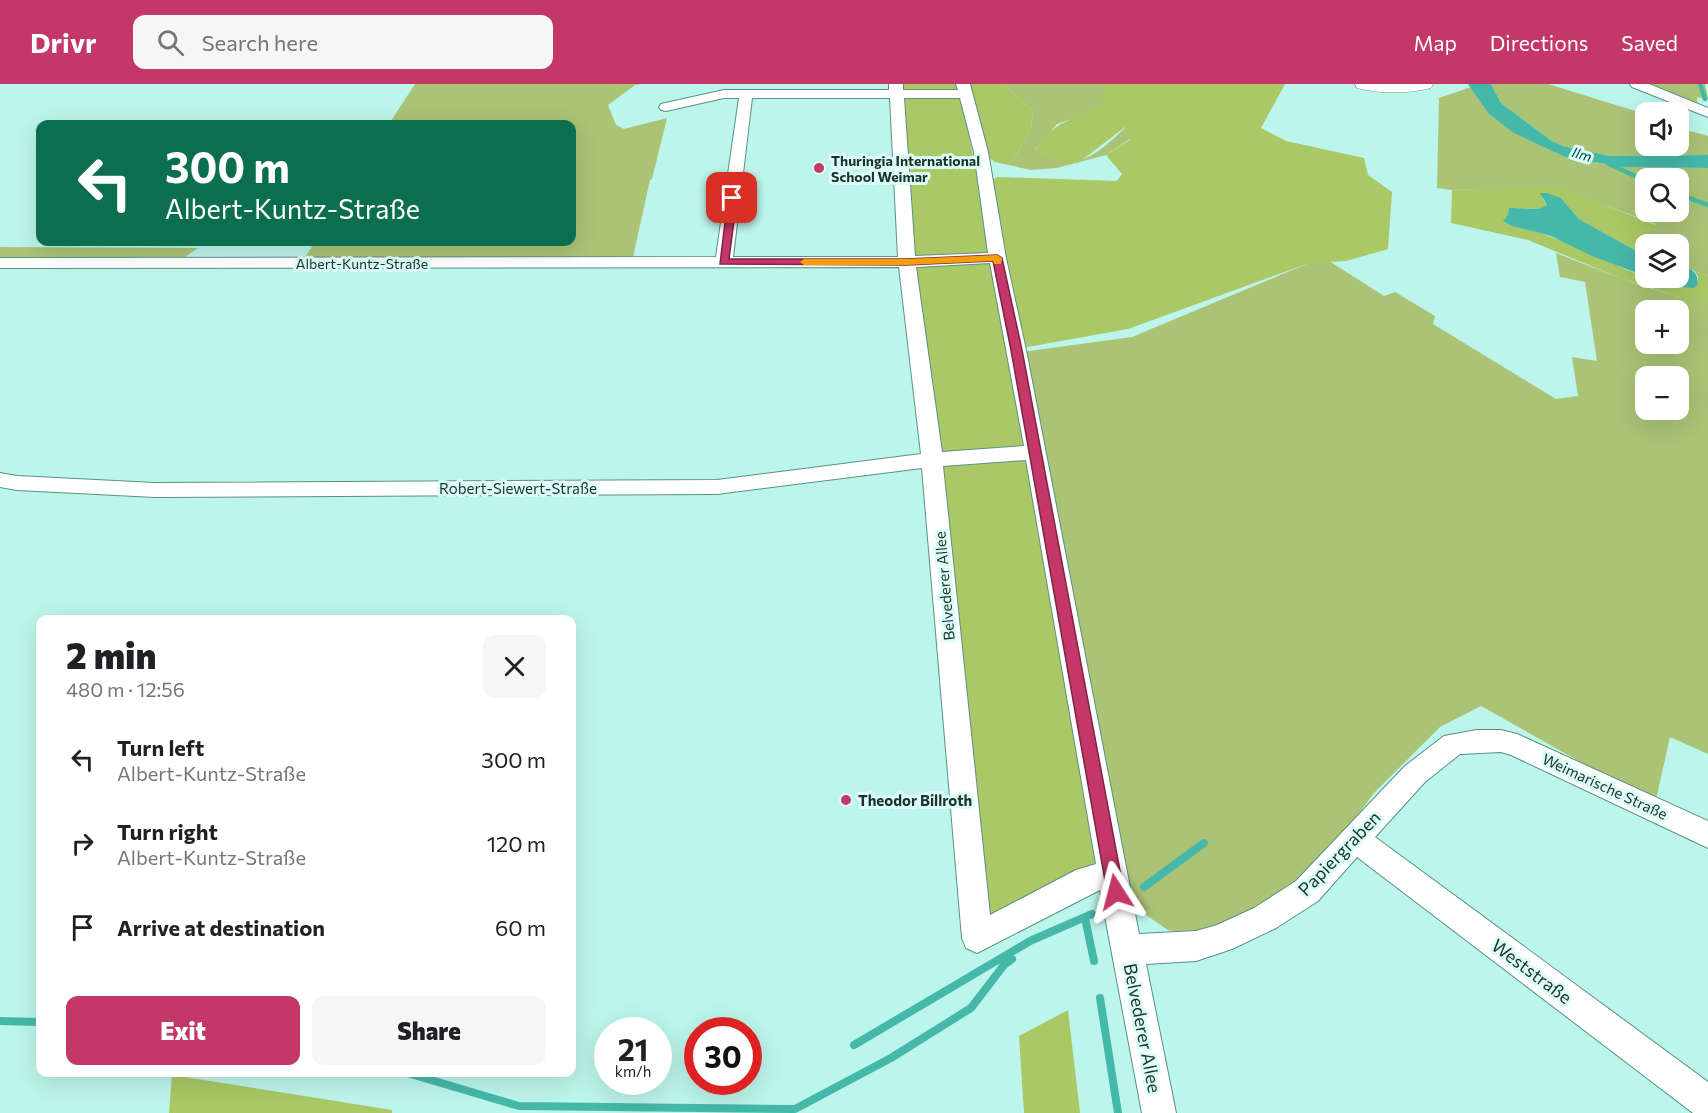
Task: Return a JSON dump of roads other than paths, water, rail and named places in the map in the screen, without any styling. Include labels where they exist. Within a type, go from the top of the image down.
[{"type":"street","points":[[1364,84],[1398,87],[1424,84]]},
{"type":"street","points":[[1638,84],[1708,113]]},
{"type":"street","name":"Belvederer Allee","points":[[896,89],[906,262],[932,460],[977,938],[1078,884],[1112,873]]},
{"type":"street","points":[[666,107],[724,94],[964,89]]},
{"type":"street","name":"Belvederer Allee","points":[[964,89],[981,152],[997,258],[1017,350],[1112,873],[1160,1113]]},
{"type":"street","points":[[724,262],[746,94]]},
{"type":"street","name":"Albert-Kuntz-Straße","points":[[0,263],[906,262],[997,258]]},
{"type":"street","name":"Robert-Siewert-Straße","points":[[0,480],[17,483],[156,490],[717,487],[932,460],[1035,452]]},
{"type":"street","name":"Weimarische Straße","points":[[1501,741],[1553,760],[1708,835]]},
{"type":"street","name":"Papiergraben","points":[[1128,950],[1196,946],[1221,939],[1265,918],[1307,891],[1415,774],[1454,744],[1501,741]]},
{"type":"street","name":"Weststraße","points":[[1356,840],[1708,1103]]},
{"type":"water","name":"Ilm","points":[[1468,84],[1491,84],[1501,103],[1552,141],[1563,146],[1610,156],[1708,155],[1708,168],[1623,167],[1565,157],[1514,133],[1489,114]]},
{"type":"water","points":[[1540,193],[1561,198],[1579,219],[1635,250],[1635,272],[1592,256],[1551,236],[1512,226],[1503,221],[1508,215],[1509,208],[1539,209],[1547,205]]},
{"type":"water","points":[[1689,269],[1695,273],[1698,280],[1694,288],[1689,288]]},
{"type":"waterway","points":[[1700,84],[1705,99]]},
{"type":"waterway","points":[[1607,163],[1635,176]]},
{"type":"waterway","points":[[1689,198],[1708,205]]},
{"type":"waterway","points":[[1144,887],[1204,843]]},
{"type":"waterway","points":[[854,1045],[1030,941],[1092,914]]},
{"type":"waterway","points":[[1085,918],[1094,961]]},
{"type":"waterway","points":[[421,1077],[519,1106],[795,1109],[891,1058],[971,1008],[1004,965],[1012,959]]},
{"type":"waterway","points":[[1100,998],[1118,1113]]},
{"type":"waterway","points":[[0,1021],[36,1022]]},
{"type":"place","name":"Thuringia International School Weimar","points":[[819,168]]},
{"type":"place","name":"Theodor Billroth","points":[[846,800]]}]
